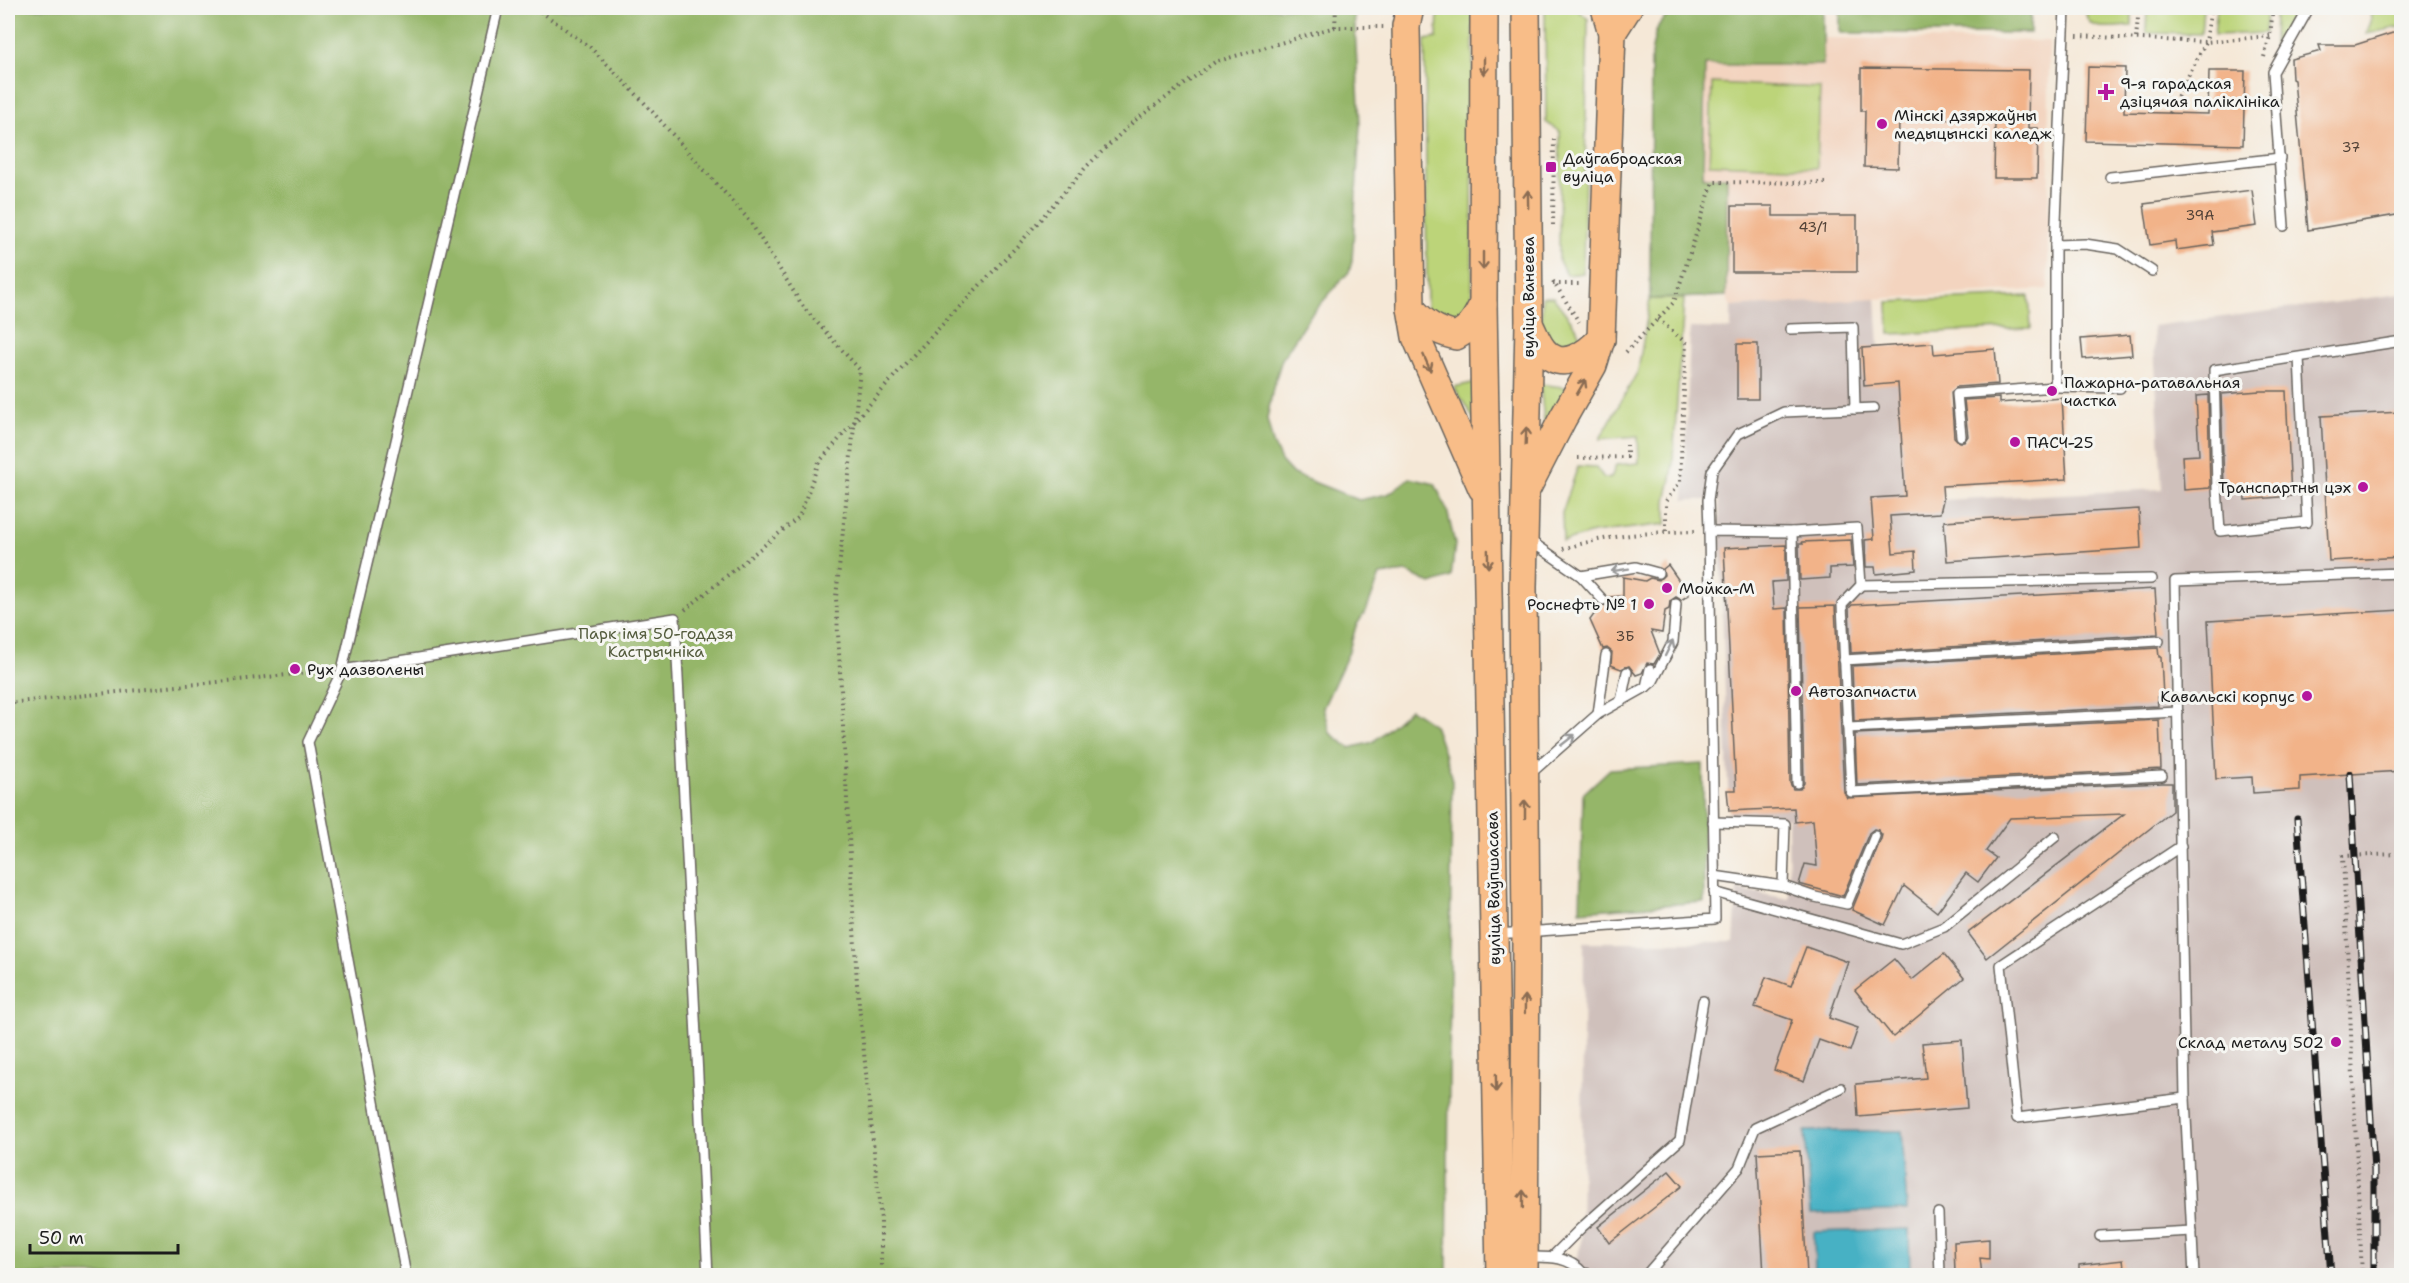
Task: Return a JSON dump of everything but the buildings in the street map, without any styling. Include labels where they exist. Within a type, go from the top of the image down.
[{"type":"main road","points":[[1484,8],[1484,304],[1488,500]]},
{"type":"main road","name":"вуліца Ванеева","points":[[1522,587],[1529,324],[1526,8]]},
{"type":"main road","points":[[1524,495],[1593,365],[1609,20],[1628,8]]},
{"type":"main road","points":[[1400,17],[1410,308],[1416,338],[1488,500]]},
{"type":"main road","points":[[1410,308],[1421,321],[1456,336],[1466,331],[1474,323],[1484,304]]},
{"type":"main road","points":[[1529,324],[1544,352],[1561,360],[1573,360],[1588,352],[1594,331]]},
{"type":"main road","name":"вуліца Ваўпшасава","points":[[1488,500],[1494,934],[1511,1267]]},
{"type":"main road","name":"вуліца Ваўпшасава","points":[[1511,1267],[1526,932],[1522,587]]},
{"type":"lane","points":[[406,1275],[308,742],[342,670],[498,8]]},
{"type":"lane","points":[[2055,387],[2055,245],[2065,8]]},
{"type":"lane","points":[[2284,226],[2272,72],[2309,8]]},
{"type":"lane","points":[[2110,177],[2280,158]]},
{"type":"lane","points":[[2055,245],[2085,244],[2118,249],[2152,271]]},
{"type":"lane","points":[[1790,329],[1852,327],[1855,409]]},
{"type":"lane","points":[[2299,357],[2307,522],[2220,531],[2214,370],[2402,341]]},
{"type":"lane","points":[[1960,436],[1957,394],[2055,387],[2120,388]]},
{"type":"lane","points":[[1494,934],[1715,919],[1708,500],[1712,471],[1738,434],[1784,412],[1874,408]]},
{"type":"lane","points":[[1709,531],[1792,532],[1857,528],[1861,585]]},
{"type":"lane","points":[[1792,532],[1797,783]]},
{"type":"lane","points":[[1524,536],[1581,576],[1603,600]]},
{"type":"lane","points":[[1581,576],[1636,567],[1658,573]]},
{"type":"lane","points":[[2194,1275],[2185,1098],[2175,581],[2402,573]]},
{"type":"lane","points":[[2151,579],[1861,585],[1842,605],[1851,792],[2162,776]]},
{"type":"lane","points":[[1525,779],[1557,748],[1598,714],[1653,681],[1673,642],[1676,604]]},
{"type":"lane","points":[[342,670],[675,618],[708,1275]]},
{"type":"lane","points":[[1845,660],[2158,641]]},
{"type":"lane","points":[[1598,714],[1606,655]]},
{"type":"lane","points":[[1646,687],[1650,669]]},
{"type":"lane","points":[[1621,701],[1627,672]]},
{"type":"lane","points":[[1848,728],[2178,712]]},
{"type":"lane","points":[[1713,822],[1785,824],[1783,886]]},
{"type":"lane","points":[[1714,876],[1783,886],[1815,897],[1847,904],[1875,836]]},
{"type":"lane","points":[[1714,892],[1901,944],[1944,927],[2055,837]]},
{"type":"lane","points":[[2181,846],[2001,965],[2017,1118],[2185,1098]]},
{"type":"lane","points":[[1511,1267],[1553,1256],[1680,1140],[1703,1001]]},
{"type":"lane","points":[[1630,1275],[1647,1275],[1739,1168],[1755,1128],[1841,1088]]},
{"type":"lane","points":[[1938,1213],[1940,1275]]},
{"type":"lane","points":[[2100,1236],[2192,1231]]},
{"type":"lane","points":[[1553,1256],[1575,1263],[1583,1273],[1603,1275]]},
{"type":"path","points":[[536,8],[590,47],[640,98],[749,220],[804,308],[860,370],[836,597],[856,984],[880,1220],[881,1275]]},
{"type":"path","points":[[1335,27],[1336,8]]},
{"type":"path","points":[[2136,38],[2139,8]]},
{"type":"path","points":[[2169,113],[2206,42],[2211,8]]},
{"type":"path","points":[[675,618],[799,517],[819,462],[956,309],[1020,243],[1087,166],[1134,121],[1215,62],[1335,27],[1400,17]]},
{"type":"path","points":[[2064,35],[2206,42],[2270,36]]},
{"type":"path","points":[[1553,228],[1554,135]]},
{"type":"path","points":[[1626,352],[1674,302],[1713,182],[1829,183]]},
{"type":"path","points":[[1553,272],[1553,284],[1579,322],[1594,331]]},
{"type":"path","points":[[1553,284],[1588,284]]},
{"type":"path","points":[[1658,319],[1686,343],[1680,482],[1666,501],[1666,532]]},
{"type":"path","points":[[1578,458],[1627,458],[1627,445]]},
{"type":"path","points":[[1554,552],[1596,539],[1666,532],[1709,531]]},
{"type":"path","points":[[8,703],[342,670]]},
{"type":"path","points":[[2362,1275],[2343,856],[2402,854]]},
{"type":"path","points":[[8,1268],[14,1275]]},
{"type":"shaded area","points":[[1824,38],[2049,41],[2048,289],[1731,307],[1726,296],[1727,177],[1703,177],[1705,65],[1822,65]]},
{"type":"shaded area","points":[[2401,294],[2401,1275],[1570,1276],[1581,1245],[1584,942],[1734,942],[1737,889],[1789,899],[1788,818],[1729,818],[1719,500],[1684,500],[1690,328],[1731,329],[1731,307],[1876,298],[1879,347],[1933,343],[1943,500],[2162,489],[2153,326]]},
{"type":"green space","name":"Парк імя 50-годдзя Кастрычніка","points":[[8,8],[1354,8],[1360,125],[1352,261],[1349,272],[1309,317],[1282,359],[1267,419],[1273,443],[1281,461],[1293,474],[1359,500],[1388,494],[1410,478],[1435,484],[1447,510],[1455,544],[1451,577],[1431,584],[1407,572],[1380,575],[1367,609],[1356,626],[1348,654],[1323,708],[1330,733],[1350,748],[1373,742],[1410,709],[1434,725],[1452,776],[1447,1275],[8,1275]]},
{"type":"green space","points":[[1441,8],[1473,8],[1472,307],[1460,322],[1441,322],[1427,309],[1425,40],[1437,38],[1438,10]]},
{"type":"green space","points":[[1545,8],[1576,8],[1588,19],[1583,273],[1567,275],[1559,261],[1560,132],[1546,122]]},
{"type":"green space","points":[[1683,8],[1823,8],[1823,65],[1705,65],[1703,177],[1727,177],[1726,296],[1650,299],[1651,55],[1658,26],[1667,16]]},
{"type":"green space","points":[[1840,8],[2031,8],[2030,33],[1840,33]]},
{"type":"green space","points":[[2086,8],[2132,8],[2132,26],[2095,26],[2087,17]]},
{"type":"green space","points":[[2147,8],[2203,8],[2201,34],[2146,33]]},
{"type":"green space","points":[[2217,8],[2267,8],[2265,33],[2214,35]]},
{"type":"green space","points":[[2275,8],[2297,8],[2274,48]]},
{"type":"green space","points":[[2370,8],[2401,8],[2401,27],[2366,34],[2371,22]]},
{"type":"green space","points":[[1712,83],[1820,88],[1817,168],[1709,164]]},
{"type":"green space","points":[[2029,296],[2031,328],[1889,334],[1888,302]]},
{"type":"green space","points":[[1542,297],[1553,297],[1576,327],[1582,341],[1566,349],[1549,346],[1542,331]]},
{"type":"green space","points":[[1650,299],[1684,299],[1672,474],[1666,501],[1666,524],[1593,533],[1563,542],[1562,513],[1578,466],[1596,467],[1604,478],[1611,478],[1616,465],[1639,463],[1638,436],[1600,439],[1638,371]]},
{"type":"green space","points":[[1477,382],[1478,426],[1454,387]]},
{"type":"green space","points":[[1540,384],[1570,388],[1545,429]]},
{"type":"green space","points":[[1703,764],[1704,902],[1580,911],[1583,794],[1610,769]]},
{"type":"water","points":[[1805,1131],[1902,1131],[1907,1210],[1811,1214]]},
{"type":"water","points":[[1909,1229],[1910,1275],[1815,1275],[1814,1232]]},
{"type":"railway","points":[[2350,774],[2374,1170],[2374,1276]]},
{"type":"railway","points":[[2297,819],[2331,1276]]},
{"type":"place","name":"9-я гарадская дзіцячая паліклініка","points":[[2106,92]]},
{"type":"place","name":"Мінскі дзяржаўны медыцынскі каледж","points":[[1882,124]]},
{"type":"place","name":"Даўгабродская вуліца","points":[[1551,167]]},
{"type":"place","name":"Пажарна-ратавальная частка","points":[[2052,391]]},
{"type":"place","name":"ПАСЧ-25","points":[[2015,442]]},
{"type":"place","name":"Транспартны цэх","points":[[2363,487]]},
{"type":"place","name":"Мойка-М","points":[[1667,588]]},
{"type":"place","name":"Роснефть № 1","points":[[1649,604]]},
{"type":"place","name":"Рух дазволены","points":[[295,669]]},
{"type":"place","name":"Автозапчасти","points":[[1796,691]]},
{"type":"place","name":"Кавальскі корпус","points":[[2307,696]]},
{"type":"place","name":"Склад металу 502","points":[[2336,1042]]}]
